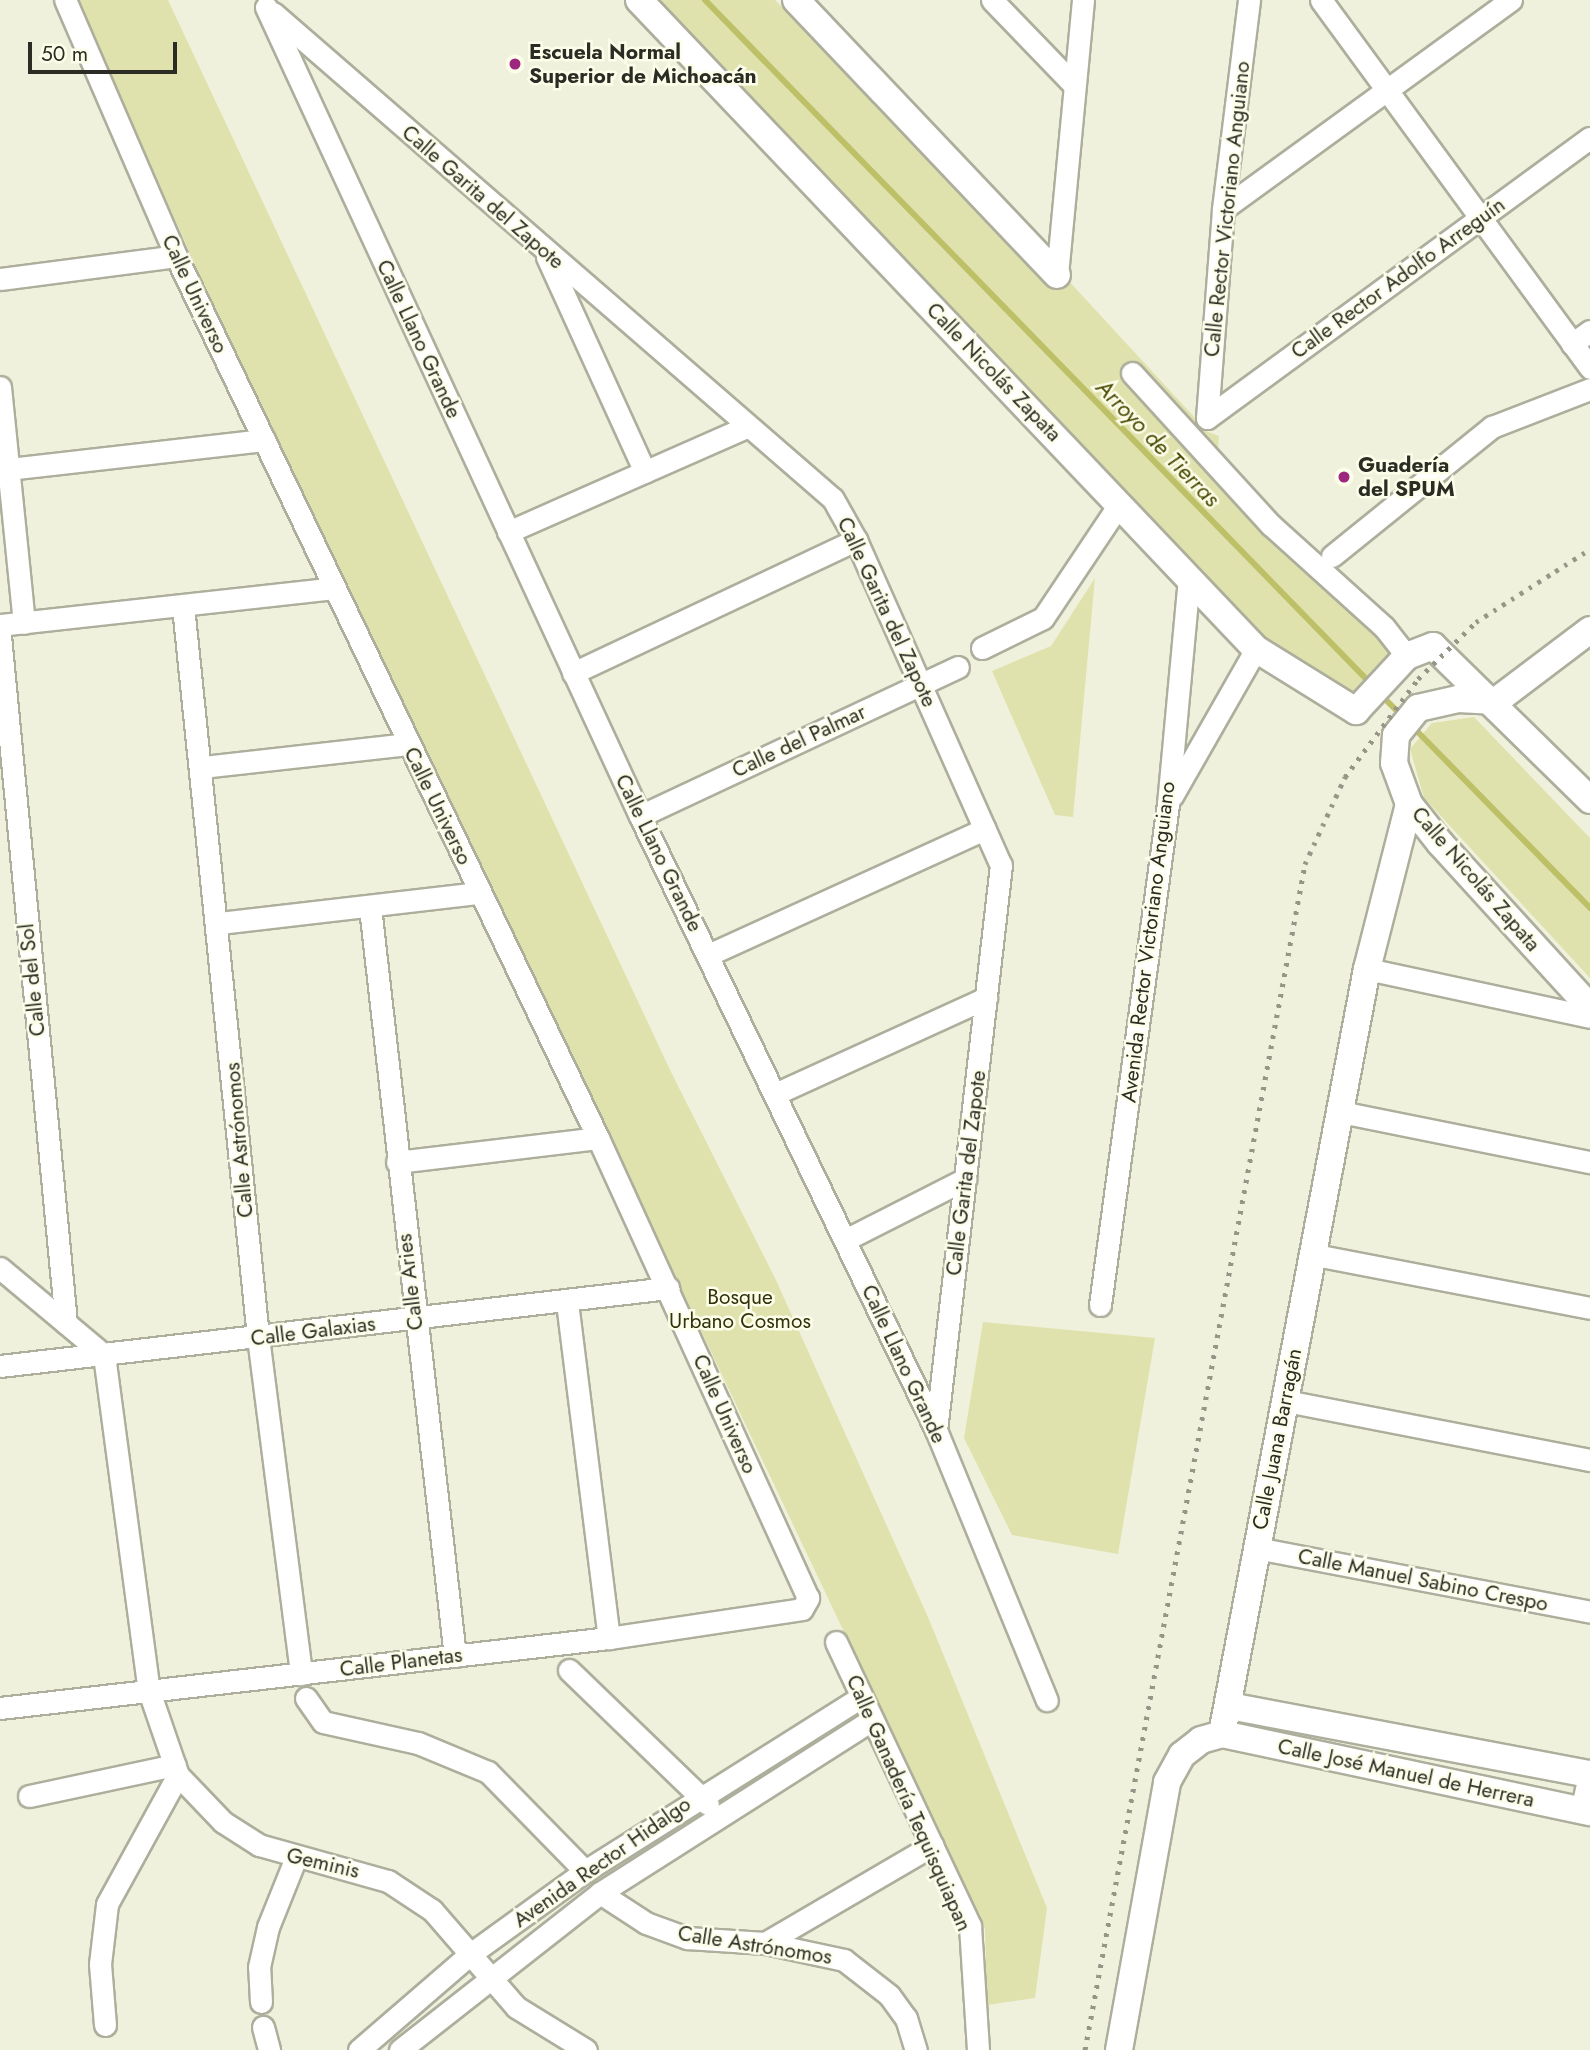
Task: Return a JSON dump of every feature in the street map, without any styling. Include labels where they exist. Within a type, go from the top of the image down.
[{"type":"street","name":"Calle Universo","points":[[65,0],[176,256],[668,1288],[808,1598],[802,1609]]},
{"type":"street","name":"Calle Nicolás Zapata","points":[[639,0],[1256,649],[1356,711],[1368,703],[1402,665]]},
{"type":"street","points":[[796,0],[1057,275]]},
{"type":"street","points":[[992,0],[1074,85]]},
{"type":"street","points":[[1057,275],[1083,0]]},
{"type":"street","name":"Calle Rector Victoriano Anguiano","points":[[1208,418],[1223,209],[1249,0]]},
{"type":"street","points":[[1321,0],[1590,368]]},
{"type":"street","points":[[1223,209],[1511,0]]},
{"type":"street","name":"Calle Garita del Zapote","points":[[261,4],[833,499],[856,540],[1001,865],[936,1430]]},
{"type":"street","name":"Calle Llano Grande","points":[[261,4],[640,816],[936,1430],[1047,1700]]},
{"type":"street","name":"Calle Rector Adolfo Arreguín","points":[[1208,418],[1590,138]]},
{"type":"street","points":[[545,252],[645,472]]},
{"type":"street","points":[[0,279],[176,256]]},
{"type":"street","points":[[1572,344],[1590,331]]},
{"type":"street","points":[[1132,373],[1402,665],[1433,646],[1446,652],[1590,800]]},
{"type":"street","points":[[0,387],[24,623]]},
{"type":"street","points":[[1332,556],[1492,427],[1590,389]]},
{"type":"street","points":[[508,532],[748,426]]},
{"type":"street","points":[[9,469],[264,440]]},
{"type":"street","points":[[982,648],[1043,618],[1119,503]]},
{"type":"street","points":[[573,673],[856,540]]},
{"type":"street","name":"Avenida Rector Victoriano Anguiano","points":[[1100,1304],[1168,804],[1189,578]]},
{"type":"street","points":[[0,625],[332,588]]},
{"type":"street","name":"Calle Astrónomos","points":[[183,606],[203,767],[258,1337],[301,1674]]},
{"type":"street","points":[[1496,701],[1590,630]]},
{"type":"street","name":"Calle del Sol","points":[[0,636],[66,1323]]},
{"type":"street","points":[[1168,804],[1256,649]]},
{"type":"street","name":"Calle del Palmar","points":[[640,816],[958,667]]},
{"type":"street","name":"Calle Nicolás Zapata","points":[[1496,701],[1458,699],[1418,708],[1396,735],[1394,763],[1409,804],[1590,1007]]},
{"type":"street","points":[[203,767],[409,744]]},
{"type":"street","name":"Calle Juana Barragán","points":[[1222,1734],[1286,1401],[1310,1254],[1341,1112],[1367,969],[1409,804]]},
{"type":"street","points":[[708,955],[985,829]]},
{"type":"street","points":[[219,923],[480,893]]},
{"type":"street","name":"Calle Aries","points":[[370,907],[455,1656]]},
{"type":"street","points":[[1367,969],[1590,1017]]},
{"type":"street","points":[[775,1094],[986,998]]},
{"type":"street","points":[[1341,1112],[1590,1161]]},
{"type":"street","points":[[397,1162],[598,1138]]},
{"type":"street","points":[[845,1240],[965,1179]]},
{"type":"street","points":[[1310,1254],[1590,1308]]},
{"type":"street","points":[[0,1268],[104,1355]]},
{"type":"street","name":"Calle Galaxias","points":[[0,1366],[567,1303],[668,1288]]},
{"type":"street","points":[[567,1303],[610,1638]]},
{"type":"street","name":"Geminis","points":[[104,1355],[149,1691],[176,1770],[223,1822],[295,1860],[338,1863],[388,1881],[432,1910],[488,1978],[516,2007],[586,2050]]},
{"type":"street","points":[[1286,1401],[1590,1460]]},
{"type":"street","name":"Calle Manuel Sabino Crespo","points":[[1256,1548],[1590,1612]]},
{"type":"street","name":"Calle Planetas","points":[[0,1708],[610,1638],[802,1609]]},
{"type":"street","name":"Calle Ganadería Tequisquiapan","points":[[836,1642],[970,1926],[978,2050]]},
{"type":"street","points":[[569,1670],[701,1793],[718,1817]]},
{"type":"street","name":"Avenida Rector Hidalgo","points":[[359,2050],[470,1955],[585,1871],[701,1793],[861,1697]]},
{"type":"street","points":[[306,1698],[323,1722],[418,1743],[488,1772],[585,1871]]},
{"type":"street","name":"Calle José Manuel de Herrera","points":[[1229,1706],[1590,1773]]},
{"type":"street","name":"Avenida Rector Hidalgo","points":[[400,2050],[488,1978],[600,1893],[872,1720]]},
{"type":"street","points":[[1119,2050],[1167,1782],[1182,1755],[1222,1734]]},
{"type":"street","name":"Calle José Manuel de Herrera","points":[[1222,1734],[1585,1811]]},
{"type":"street","points":[[29,1796],[176,1770]]},
{"type":"street","points":[[105,2025],[100,1964],[107,1904],[176,1770]]},
{"type":"street","points":[[1585,1811],[1590,1773]]},
{"type":"street","points":[[765,1943],[933,1845]]},
{"type":"street","points":[[261,2002],[259,1967],[268,1927],[295,1860]]},
{"type":"street","name":"Calle Astrónomos","points":[[600,1893],[646,1923],[687,1938],[765,1943],[844,1960],[868,1974],[906,2018],[916,2049]]},
{"type":"street","points":[[263,2027],[269,2050]]},
{"type":"green space","name":"Bosque Urbano Cosmos","points":[[78,0],[168,0],[672,1074],[775,1278],[928,1617],[1047,1908],[1035,1998],[987,2005],[985,1929],[196,267]]},
{"type":"green space","points":[[651,0],[775,0],[1043,281],[1067,279],[1208,432],[1219,436],[1218,454],[1397,648],[1356,699],[1266,644]]},
{"type":"green space","points":[[1095,578],[1073,817],[1055,815],[992,671],[1051,646]]},
{"type":"green space","points":[[1474,717],[1590,838],[1590,978],[1424,798],[1410,749],[1432,723]]},
{"type":"green space","points":[[983,1322],[1155,1338],[1118,1554],[1012,1535],[964,1438]]},
{"type":"waterway","name":"Arroyo de Tierras","points":[[705,0],[1373,686]]},
{"type":"waterway","name":"Arroyo de Tierras","points":[[1380,694],[1402,716]]},
{"type":"waterway","name":"Arroyo de Tierras","points":[[1412,726],[1590,908]]},
{"type":"railway","points":[[1085,2050],[1305,864],[1345,777],[1418,679],[1476,622],[1590,549]]},
{"type":"place","name":"Escuela Normal Superior de Michoacán","points":[[515,64]]},
{"type":"place","name":"Guadería del SPUM","points":[[1344,477]]}]
